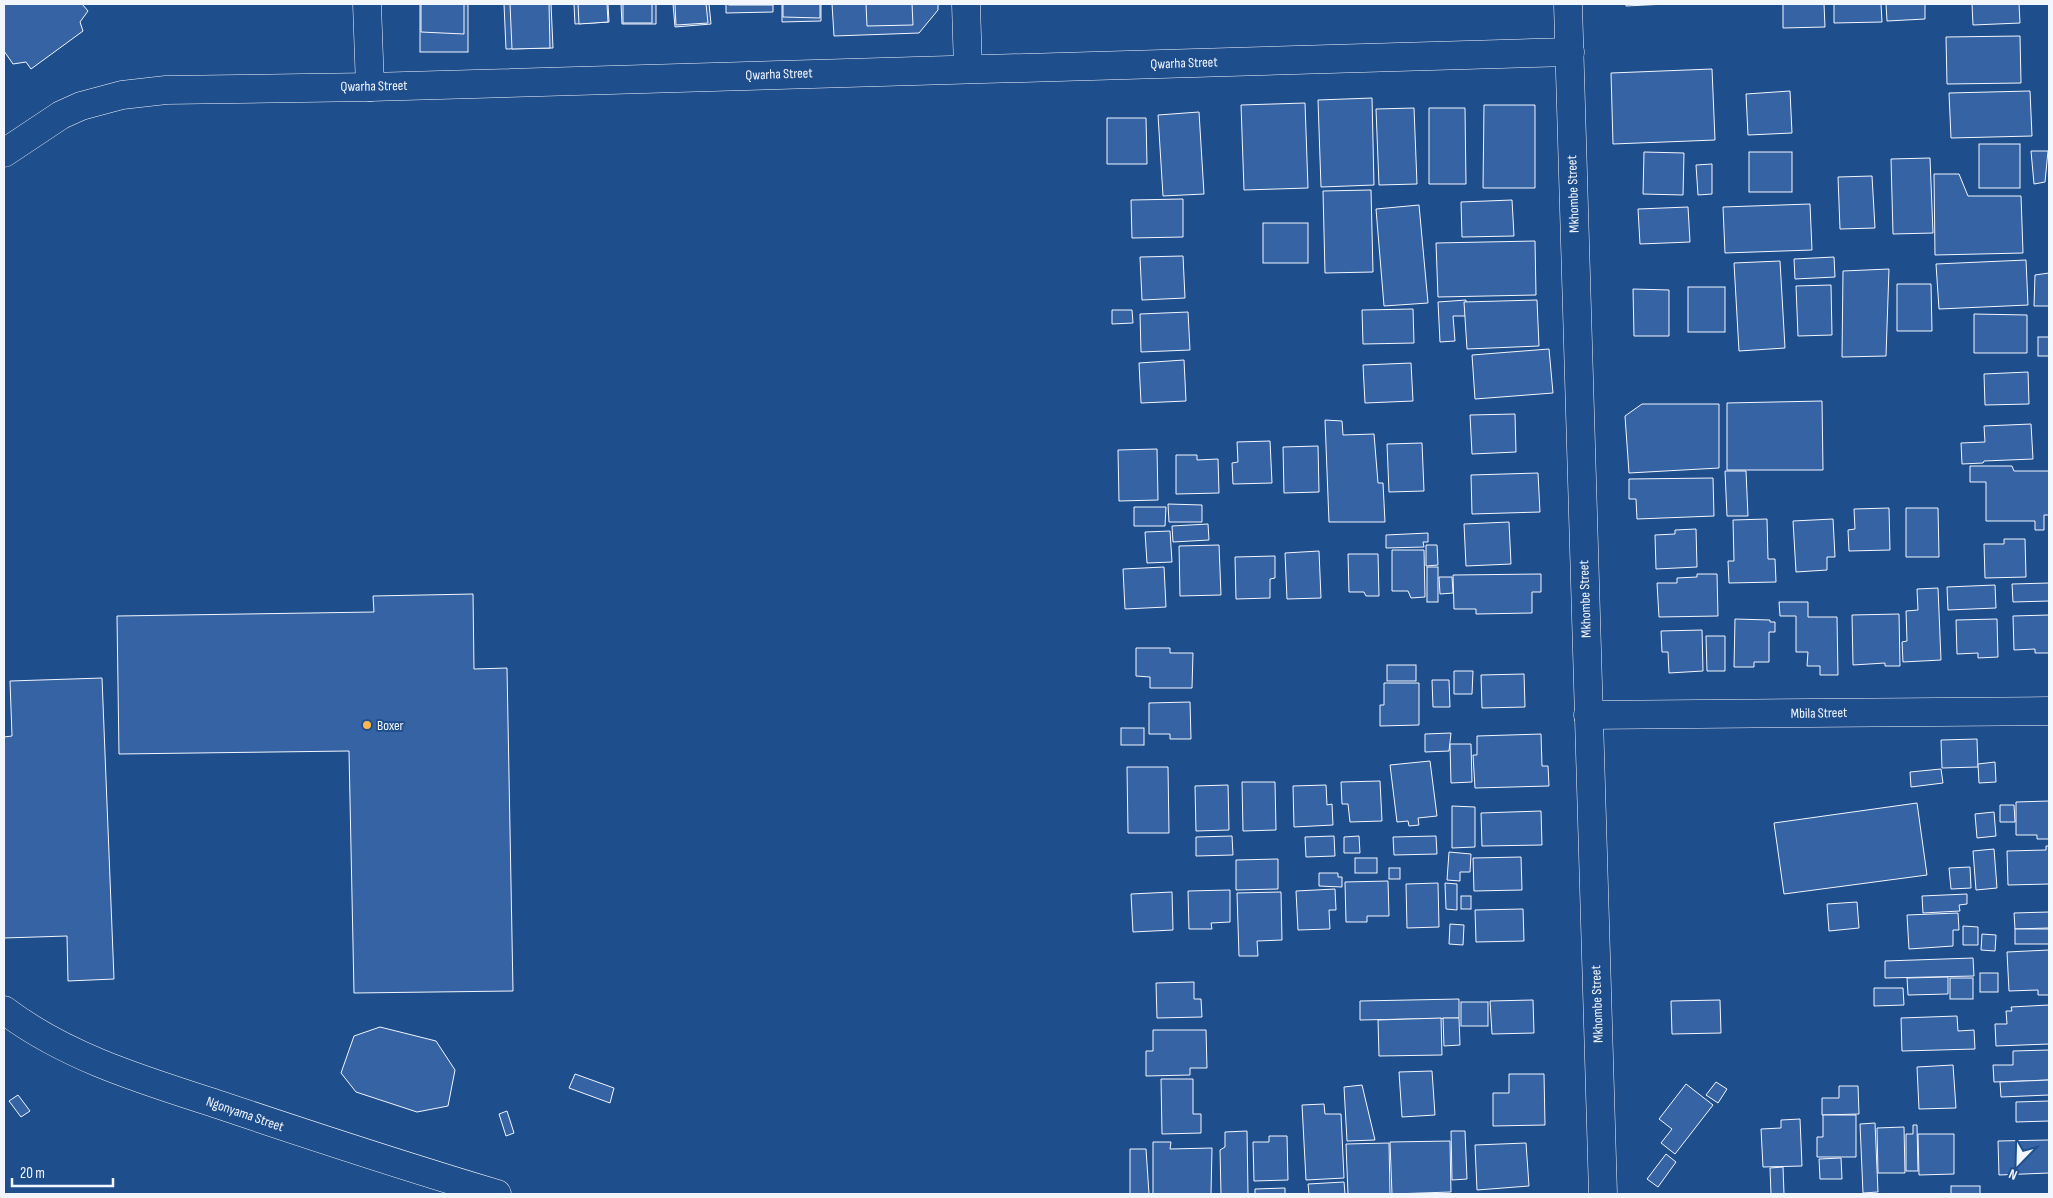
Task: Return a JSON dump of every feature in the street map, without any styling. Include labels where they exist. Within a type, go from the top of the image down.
[{"type":"street","points":[[367,4],[370,86]]},
{"type":"street","points":[[966,4],[968,69]]},
{"type":"street","name":"Mkhombe Street","points":[[1568,4],[1603,1194]]},
{"type":"street","name":"Qwarha Street","points":[[4,153],[61,115],[81,106],[122,95],[166,90],[370,86],[1570,52]]},
{"type":"street","name":"Mbila Street","points":[[1588,716],[2049,711]]},
{"type":"street","name":"Ngonyama Street","points":[[4,1011],[40,1034],[130,1075],[379,1158],[497,1194]]},
{"type":"building","points":[[4,4],[82,4],[88,11],[80,22],[83,31],[31,69],[26,62],[13,64],[4,51]]},
{"type":"building","points":[[420,4],[468,4],[468,52],[420,52]]},
{"type":"building","points":[[421,4],[464,4],[464,34],[421,32]]},
{"type":"building","points":[[504,4],[551,4],[553,48],[506,49]]},
{"type":"building","points":[[510,4],[549,4],[550,48],[512,49]]},
{"type":"building","points":[[574,4],[608,4],[609,22],[575,24]]},
{"type":"building","points":[[578,4],[607,4],[608,22],[579,24]]},
{"type":"building","points":[[621,4],[656,4],[656,24],[622,24]]},
{"type":"building","points":[[623,4],[652,4],[652,23],[623,23]]},
{"type":"building","points":[[673,4],[709,4],[711,24],[675,27]]},
{"type":"building","points":[[675,4],[706,4],[708,23],[676,25]]},
{"type":"building","points":[[726,4],[773,4],[773,12],[726,13]]},
{"type":"building","points":[[772,4],[772,5],[729,5]]},
{"type":"building","points":[[782,4],[821,4],[821,21],[782,22]]},
{"type":"building","points":[[783,4],[820,4],[820,18],[783,17]]},
{"type":"building","points":[[832,4],[938,4],[938,10],[919,33],[834,36]]},
{"type":"building","points":[[866,4],[912,4],[913,25],[867,26]]},
{"type":"building","points":[[1626,4],[1666,4],[1626,6]]},
{"type":"building","points":[[1783,4],[1824,4],[1825,27],[1783,28]]},
{"type":"building","points":[[1834,4],[1881,4],[1882,22],[1834,23]]},
{"type":"building","points":[[1886,4],[1925,4],[1925,19],[1887,21]]},
{"type":"building","points":[[1972,4],[2019,4],[2020,23],[1973,25]]},
{"type":"building","points":[[2020,36],[2021,83],[1947,84],[1946,37]]},
{"type":"building","points":[[1712,69],[1715,140],[1613,144],[1611,73]]},
{"type":"building","points":[[1790,91],[1792,133],[1748,135],[1746,94]]},
{"type":"building","points":[[2030,91],[2032,136],[1951,138],[1949,93]]},
{"type":"building","points":[[1372,98],[1374,185],[1321,187],[1318,100]]},
{"type":"building","points":[[1305,103],[1308,188],[1244,190],[1241,105]]},
{"type":"building","points":[[1484,105],[1535,105],[1535,188],[1483,188]]},
{"type":"building","points":[[1414,108],[1417,184],[1379,185],[1376,109]]},
{"type":"building","points":[[1429,108],[1465,108],[1466,184],[1429,184]]},
{"type":"building","points":[[1199,112],[1204,194],[1163,196],[1158,115]]},
{"type":"building","points":[[1107,118],[1146,118],[1147,164],[1107,164]]},
{"type":"building","points":[[1979,144],[2020,144],[2020,188],[1979,188]]},
{"type":"building","points":[[2031,151],[2048,151],[2045,182],[2034,184]]},
{"type":"building","points":[[1644,152],[1684,153],[1683,195],[1643,194]]},
{"type":"building","points":[[1749,152],[1792,152],[1792,192],[1749,192]]},
{"type":"building","points":[[1930,158],[1933,233],[1893,234],[1891,159]]},
{"type":"building","points":[[1712,164],[1712,194],[1698,195],[1696,165]]},
{"type":"building","points":[[1934,174],[1959,174],[1968,196],[2021,196],[2023,253],[1935,255]]},
{"type":"building","points":[[1872,176],[1875,228],[1840,229],[1838,177]]},
{"type":"building","points":[[1371,190],[1373,272],[1325,273],[1323,191]]},
{"type":"building","points":[[1183,199],[1183,237],[1132,238],[1131,200]]},
{"type":"building","points":[[1512,200],[1514,236],[1462,237],[1461,202]]},
{"type":"building","points":[[1810,204],[1812,250],[1725,253],[1723,207]]},
{"type":"building","points":[[1419,205],[1428,303],[1384,306],[1376,209]]},
{"type":"building","points":[[1688,207],[1690,242],[1640,244],[1638,209]]},
{"type":"building","points":[[1263,223],[1308,223],[1308,263],[1263,263]]},
{"type":"building","points":[[1535,241],[1536,295],[1438,297],[1436,243]]},
{"type":"building","points":[[1183,256],[1185,298],[1142,300],[1140,257]]},
{"type":"building","points":[[1834,257],[1835,277],[1795,279],[1794,259]]},
{"type":"building","points":[[2026,260],[2028,305],[1939,309],[1936,264]]},
{"type":"building","points":[[1780,261],[1785,348],[1739,351],[1734,263]]},
{"type":"building","points":[[1889,269],[1886,356],[1842,357],[1843,271]]},
{"type":"building","points":[[2049,273],[2049,306],[2034,306],[2035,275]]},
{"type":"building","points":[[1897,284],[1931,284],[1932,331],[1897,331]]},
{"type":"building","points":[[1831,285],[1832,335],[1798,336],[1796,286]]},
{"type":"building","points":[[1688,287],[1725,287],[1725,332],[1688,332]]},
{"type":"building","points":[[1633,289],[1669,290],[1669,336],[1634,336]]},
{"type":"building","points":[[1466,300],[1467,316],[1453,316],[1455,341],[1440,342],[1438,302]]},
{"type":"building","points":[[1537,300],[1539,346],[1467,349],[1464,302]]},
{"type":"building","points":[[1413,309],[1414,343],[1363,344],[1362,310]]},
{"type":"building","points":[[1112,310],[1132,310],[1133,323],[1112,324]]},
{"type":"building","points":[[1188,312],[1190,350],[1141,352],[1140,314]]},
{"type":"building","points":[[1974,314],[2027,315],[2027,353],[1974,353]]},
{"type":"building","points":[[2038,337],[2049,337],[2049,356],[2038,356]]},
{"type":"building","points":[[1549,349],[1553,393],[1475,399],[1472,355]]},
{"type":"building","points":[[1184,360],[1186,401],[1141,403],[1139,363]]},
{"type":"building","points":[[1411,363],[1413,401],[1365,403],[1363,365]]},
{"type":"building","points":[[2028,372],[2029,404],[1985,405],[1984,374]]},
{"type":"building","points":[[1822,401],[1823,470],[1727,470],[1727,403]]},
{"type":"building","points":[[1642,404],[1719,404],[1719,468],[1629,473],[1625,416]]},
{"type":"building","points":[[1515,414],[1516,452],[1472,454],[1470,415]]},
{"type":"building","points":[[1325,420],[1342,421],[1343,435],[1374,434],[1378,483],[1383,483],[1385,522],[1329,522]]},
{"type":"building","points":[[2031,424],[2033,459],[1962,464],[1961,443],[1985,442],[1984,426]]},
{"type":"building","points":[[1270,441],[1272,483],[1233,484],[1232,463],[1238,462],[1237,442]]},
{"type":"building","points":[[1422,443],[1424,491],[1389,492],[1387,444]]},
{"type":"building","points":[[1318,446],[1319,492],[1284,493],[1283,447]]},
{"type":"building","points":[[1157,449],[1158,500],[1119,501],[1118,450]]},
{"type":"building","points":[[1176,455],[1197,455],[1197,460],[1218,459],[1219,493],[1176,494]]},
{"type":"building","points":[[1970,466],[2012,466],[2014,471],[2049,471],[2049,515],[2044,515],[2044,530],[2035,530],[2035,521],[1986,521],[1986,482],[1970,482]]},
{"type":"building","points":[[1725,471],[1746,471],[1748,516],[1727,516]]},
{"type":"building","points":[[1538,473],[1540,512],[1472,514],[1471,475]]},
{"type":"building","points":[[1713,478],[1714,516],[1637,519],[1636,499],[1629,499],[1629,479]]},
{"type":"building","points":[[1168,504],[1202,505],[1202,522],[1169,522]]},
{"type":"building","points":[[1134,507],[1166,507],[1165,526],[1134,526]]},
{"type":"building","points":[[1889,508],[1890,550],[1849,551],[1848,530],[1855,529],[1854,509]]},
{"type":"building","points":[[1906,508],[1938,508],[1939,557],[1906,557]]},
{"type":"building","points":[[1767,519],[1768,559],[1775,559],[1776,582],[1729,583],[1728,561],[1734,561],[1733,520]]},
{"type":"building","points":[[1833,519],[1835,557],[1827,557],[1827,570],[1796,572],[1793,521]]},
{"type":"building","points":[[1509,522],[1511,564],[1466,566],[1464,524]]},
{"type":"building","points":[[1208,524],[1209,540],[1173,542],[1172,526]]},
{"type":"building","points":[[1696,529],[1697,567],[1656,569],[1655,535],[1675,534],[1675,530]]},
{"type":"building","points":[[1170,531],[1172,562],[1147,563],[1145,532]]},
{"type":"building","points":[[1428,533],[1428,542],[1423,542],[1424,547],[1386,548],[1386,535]]},
{"type":"building","points":[[2004,539],[2025,539],[2026,577],[1985,578],[1984,544],[2004,544]]},
{"type":"building","points":[[1219,545],[1221,595],[1180,596],[1179,546]]},
{"type":"building","points":[[1426,545],[1437,545],[1438,565],[1426,566]]},
{"type":"building","points":[[1392,550],[1424,550],[1425,597],[1411,598],[1408,591],[1392,591]]},
{"type":"building","points":[[1319,551],[1321,598],[1287,599],[1285,553]]},
{"type":"building","points":[[1348,554],[1378,554],[1379,596],[1366,596],[1364,592],[1349,592]]},
{"type":"building","points":[[1275,556],[1275,578],[1270,579],[1270,598],[1236,599],[1235,557]]},
{"type":"building","points":[[1164,567],[1166,607],[1125,609],[1123,569]]},
{"type":"building","points":[[1427,567],[1438,567],[1438,602],[1427,602]]},
{"type":"building","points":[[1541,574],[1541,592],[1532,592],[1532,613],[1476,614],[1476,609],[1454,609],[1453,575]]},
{"type":"building","points":[[1697,574],[1717,574],[1718,616],[1659,617],[1657,583],[1677,583],[1677,578],[1697,577]]},
{"type":"building","points":[[1439,577],[1452,577],[1453,593],[1440,594]]},
{"type":"building","points":[[2049,583],[2049,601],[2013,602],[2012,584]]},
{"type":"building","points":[[1995,585],[1996,608],[1948,610],[1947,587]]},
{"type":"building","points":[[1938,588],[1941,660],[1903,662],[1902,642],[1907,641],[1906,611],[1918,610],[1917,589]]},
{"type":"building","points":[[473,594],[474,669],[507,668],[513,991],[354,993],[349,751],[119,754],[117,616],[374,612],[373,596]]},
{"type":"building","points":[[1779,602],[1808,602],[1808,617],[1837,617],[1838,675],[1820,675],[1820,666],[1807,666],[1808,652],[1796,652],[1796,616],[1780,616]]},
{"type":"building","points":[[1899,614],[1900,666],[1885,666],[1885,663],[1853,665],[1852,615]]},
{"type":"building","points":[[2049,615],[2049,653],[2035,653],[2035,649],[2014,650],[2013,616]]},
{"type":"building","points":[[1735,619],[1770,620],[1770,622],[1775,622],[1775,632],[1769,632],[1769,662],[1754,662],[1754,667],[1734,667]]},
{"type":"building","points":[[1997,619],[1998,657],[1978,658],[1978,653],[1957,654],[1956,620]]},
{"type":"building","points":[[1702,630],[1703,671],[1669,673],[1668,652],[1662,652],[1661,631]]},
{"type":"building","points":[[1706,636],[1725,636],[1725,671],[1707,671]]},
{"type":"building","points":[[1136,648],[1170,648],[1170,653],[1193,653],[1192,688],[1150,688],[1150,677],[1136,676]]},
{"type":"building","points":[[1387,665],[1416,665],[1416,681],[1387,681]]},
{"type":"building","points":[[1454,671],[1473,671],[1472,694],[1454,694]]},
{"type":"building","points":[[1524,674],[1525,707],[1482,708],[1481,675]]},
{"type":"building","points":[[102,678],[114,979],[68,981],[67,936],[4,938],[4,737],[12,736],[10,681]]},
{"type":"building","points":[[1432,680],[1449,680],[1450,707],[1433,707]]},
{"type":"building","points":[[1384,683],[1419,683],[1419,725],[1380,726],[1380,705],[1384,705]]},
{"type":"building","points":[[1190,702],[1191,739],[1170,739],[1170,734],[1149,734],[1149,703]]},
{"type":"building","points":[[1121,728],[1144,728],[1144,745],[1121,745]]},
{"type":"building","points":[[1451,733],[1449,751],[1425,752],[1425,734]]},
{"type":"building","points":[[1541,734],[1542,766],[1548,766],[1549,786],[1475,788],[1473,755],[1477,755],[1477,736]]},
{"type":"building","points":[[1977,739],[1978,767],[1942,768],[1941,740]]},
{"type":"building","points":[[1450,744],[1471,744],[1472,782],[1451,783]]},
{"type":"building","points":[[1430,761],[1437,816],[1418,818],[1419,825],[1409,826],[1408,821],[1397,822],[1390,765]]},
{"type":"building","points":[[1995,762],[1996,782],[1979,783],[1978,764]]},
{"type":"building","points":[[1127,767],[1168,767],[1169,833],[1128,833]]},
{"type":"building","points":[[1941,769],[1943,783],[1911,787],[1910,772]]},
{"type":"building","points":[[1380,781],[1382,821],[1350,822],[1348,804],[1342,804],[1341,782]]},
{"type":"building","points":[[1242,782],[1275,782],[1276,830],[1243,831]]},
{"type":"building","points":[[1228,785],[1229,830],[1196,831],[1195,786]]},
{"type":"building","points":[[1326,785],[1327,805],[1332,804],[1333,825],[1294,827],[1293,786]]},
{"type":"building","points":[[2049,801],[2049,839],[2037,839],[2037,835],[2016,835],[2016,802]]},
{"type":"building","points":[[1917,803],[1927,875],[1784,894],[1774,823]]},
{"type":"building","points":[[2000,805],[2014,805],[2015,822],[2000,822]]},
{"type":"building","points":[[1452,806],[1475,807],[1475,847],[1452,848]]},
{"type":"building","points":[[1541,811],[1542,845],[1482,846],[1481,813]]},
{"type":"building","points":[[1994,812],[1996,836],[1977,838],[1975,814]]},
{"type":"building","points":[[1232,836],[1233,855],[1196,856],[1196,837]]},
{"type":"building","points":[[1334,836],[1335,856],[1306,857],[1305,837]]},
{"type":"building","points":[[1359,836],[1360,853],[1344,853],[1344,837]]},
{"type":"building","points":[[1436,836],[1437,854],[1394,855],[1393,837]]},
{"type":"building","points":[[2046,846],[2049,846],[2049,884],[2008,885],[2007,851],[2046,850]]},
{"type":"building","points":[[1994,849],[1997,888],[1976,890],[1973,851]]},
{"type":"building","points":[[1449,852],[1471,854],[1470,872],[1460,872],[1460,881],[1447,880]]},
{"type":"building","points":[[1521,857],[1522,890],[1474,891],[1473,858]]},
{"type":"building","points":[[1355,858],[1377,858],[1377,873],[1355,873]]},
{"type":"building","points":[[1278,859],[1278,889],[1236,890],[1236,860]]},
{"type":"building","points":[[1970,867],[1971,888],[1951,889],[1949,868]]},
{"type":"building","points":[[1389,868],[1400,868],[1400,879],[1389,879]]},
{"type":"building","points":[[1319,873],[1338,873],[1338,877],[1342,877],[1342,887],[1319,886]]},
{"type":"building","points":[[1388,881],[1389,916],[1367,916],[1367,922],[1346,922],[1345,882]]},
{"type":"building","points":[[1438,883],[1439,927],[1407,928],[1406,884]]},
{"type":"building","points":[[1445,883],[1457,884],[1457,910],[1446,909]]},
{"type":"building","points":[[1335,889],[1336,910],[1329,910],[1330,929],[1298,930],[1296,891]]},
{"type":"building","points":[[1230,890],[1230,922],[1211,923],[1212,929],[1189,929],[1188,891]]},
{"type":"building","points":[[1172,892],[1173,930],[1133,932],[1131,894]]},
{"type":"building","points":[[1281,892],[1282,940],[1257,941],[1258,956],[1239,956],[1237,893]]},
{"type":"building","points":[[1967,894],[1967,904],[1959,905],[1960,911],[1923,913],[1922,896]]},
{"type":"building","points":[[1461,896],[1471,896],[1471,909],[1461,909]]},
{"type":"building","points":[[1857,902],[1859,928],[1829,931],[1827,904]]},
{"type":"building","points":[[1523,909],[1524,941],[1476,942],[1475,910]]},
{"type":"building","points":[[2049,912],[2049,928],[2015,929],[2014,913]]},
{"type":"building","points":[[1958,913],[1959,930],[1953,930],[1953,946],[1909,949],[1907,915]]},
{"type":"building","points":[[1450,924],[1464,925],[1463,945],[1449,944]]},
{"type":"building","points":[[1963,926],[1978,927],[1978,945],[1963,945]]},
{"type":"building","points":[[2015,929],[2049,929],[2049,944],[2015,944]]},
{"type":"building","points":[[1982,934],[1996,935],[1995,951],[1981,950]]},
{"type":"building","points":[[2049,950],[2049,995],[2038,995],[2038,990],[2009,991],[2007,952]]},
{"type":"building","points":[[1973,958],[1974,976],[1885,978],[1885,961]]},
{"type":"building","points":[[1980,973],[1998,973],[1998,992],[1980,992]]},
{"type":"building","points":[[1948,977],[1948,994],[1908,995],[1907,978]]},
{"type":"building","points":[[1950,978],[1973,978],[1973,999],[1950,999]]},
{"type":"building","points":[[1194,982],[1194,999],[1201,999],[1202,1017],[1157,1018],[1156,983]]},
{"type":"building","points":[[1874,988],[1903,988],[1904,1005],[1874,1006]]},
{"type":"building","points":[[1459,999],[1459,1018],[1360,1020],[1360,1001]]},
{"type":"building","points":[[1533,1000],[1534,1033],[1492,1034],[1490,1001]]},
{"type":"building","points":[[1720,1000],[1721,1033],[1672,1034],[1671,1001]]},
{"type":"building","points":[[1461,1002],[1488,1002],[1488,1026],[1461,1026]]},
{"type":"building","points":[[2049,1005],[2049,1044],[1996,1046],[1995,1024],[2007,1024],[2006,1011],[2012,1011],[2011,1007]]},
{"type":"building","points":[[1957,1016],[1958,1031],[1974,1030],[1975,1049],[1902,1051],[1901,1018]]},
{"type":"building","points":[[1441,1018],[1442,1055],[1379,1056],[1378,1020]]},
{"type":"building","points":[[1443,1018],[1459,1018],[1460,1045],[1444,1046]]},
{"type":"building","points":[[380,1027],[436,1041],[455,1070],[448,1106],[417,1112],[356,1092],[341,1073],[354,1036]]},
{"type":"building","points":[[1153,1030],[1206,1030],[1207,1068],[1190,1068],[1190,1075],[1146,1076],[1146,1051],[1153,1051]]},
{"type":"building","points":[[2049,1050],[2049,1080],[1994,1082],[1993,1065],[2013,1065],[2013,1051]]},
{"type":"building","points":[[1953,1065],[1956,1108],[1919,1109],[1917,1067]]},
{"type":"building","points":[[1432,1071],[1435,1115],[1402,1117],[1399,1072]]},
{"type":"building","points":[[575,1074],[614,1088],[610,1103],[569,1088]]},
{"type":"building","points":[[1509,1074],[1544,1074],[1545,1125],[1493,1126],[1493,1093],[1509,1093]]},
{"type":"building","points":[[1161,1079],[1193,1079],[1193,1114],[1201,1114],[1201,1133],[1162,1134]]},
{"type":"building","points":[[2049,1080],[2049,1095],[2001,1097],[2000,1082]]},
{"type":"building","points":[[1716,1082],[1727,1089],[1718,1103],[1706,1095]]},
{"type":"building","points":[[1686,1084],[1713,1105],[1675,1154],[1661,1143],[1672,1129],[1659,1119]]},
{"type":"building","points":[[1362,1085],[1375,1140],[1347,1141],[1344,1087]]},
{"type":"building","points":[[1839,1086],[1858,1086],[1859,1114],[1822,1115],[1822,1098],[1839,1098]]},
{"type":"building","points":[[18,1095],[30,1111],[21,1117],[9,1101]]},
{"type":"building","points":[[2049,1101],[2049,1121],[2016,1122],[2016,1102]]},
{"type":"building","points":[[1324,1104],[1325,1114],[1341,1114],[1344,1178],[1306,1180],[1302,1105]]},
{"type":"building","points":[[507,1111],[514,1133],[506,1136],[499,1114]]},
{"type":"building","points":[[1823,1115],[1856,1115],[1856,1157],[1817,1157],[1817,1137],[1823,1137]]},
{"type":"building","points":[[1800,1119],[1802,1166],[1763,1167],[1761,1129],[1781,1128],[1781,1120]]},
{"type":"building","points":[[1875,1123],[1878,1192],[1863,1193],[1860,1124]]},
{"type":"building","points":[[1913,1125],[1917,1125],[1918,1171],[1906,1171],[1906,1134],[1913,1134]]},
{"type":"building","points":[[1904,1127],[1905,1173],[1878,1173],[1877,1128]]},
{"type":"building","points":[[1247,1131],[1248,1194],[1221,1194],[1220,1150],[1225,1147],[1225,1132]]},
{"type":"building","points":[[1451,1131],[1465,1131],[1467,1179],[1452,1180]]},
{"type":"building","points":[[1918,1134],[1954,1134],[1954,1174],[1919,1175]]},
{"type":"building","points":[[1269,1136],[1287,1136],[1288,1180],[1254,1181],[1253,1142],[1269,1142]]},
{"type":"building","points":[[2049,1140],[2049,1173],[1999,1175],[1998,1141]]},
{"type":"building","points":[[1450,1141],[1451,1192],[1392,1194],[1390,1142]]},
{"type":"building","points":[[1153,1142],[1171,1142],[1170,1149],[1212,1148],[1211,1194],[1153,1194]]},
{"type":"building","points":[[1389,1143],[1390,1194],[1348,1194],[1346,1144]]},
{"type":"building","points":[[1526,1143],[1529,1186],[1477,1190],[1475,1145]]},
{"type":"building","points":[[1130,1149],[1146,1149],[1149,1194],[1130,1194]]},
{"type":"building","points":[[1666,1154],[1676,1162],[1658,1187],[1647,1179]]},
{"type":"building","points":[[1841,1158],[1842,1179],[1820,1179],[1819,1159]]},
{"type":"building","points":[[1783,1167],[1784,1194],[1771,1194],[1770,1168]]},
{"type":"building","points":[[1344,1182],[1345,1194],[1309,1194],[1308,1184]]},
{"type":"building","points":[[1951,1186],[1980,1186],[1980,1194],[1951,1194]]},
{"type":"building","points":[[1285,1188],[1285,1194],[1255,1194],[1255,1189]]},
{"type":"place","name":"Boxer","points":[[367,725]]}]
